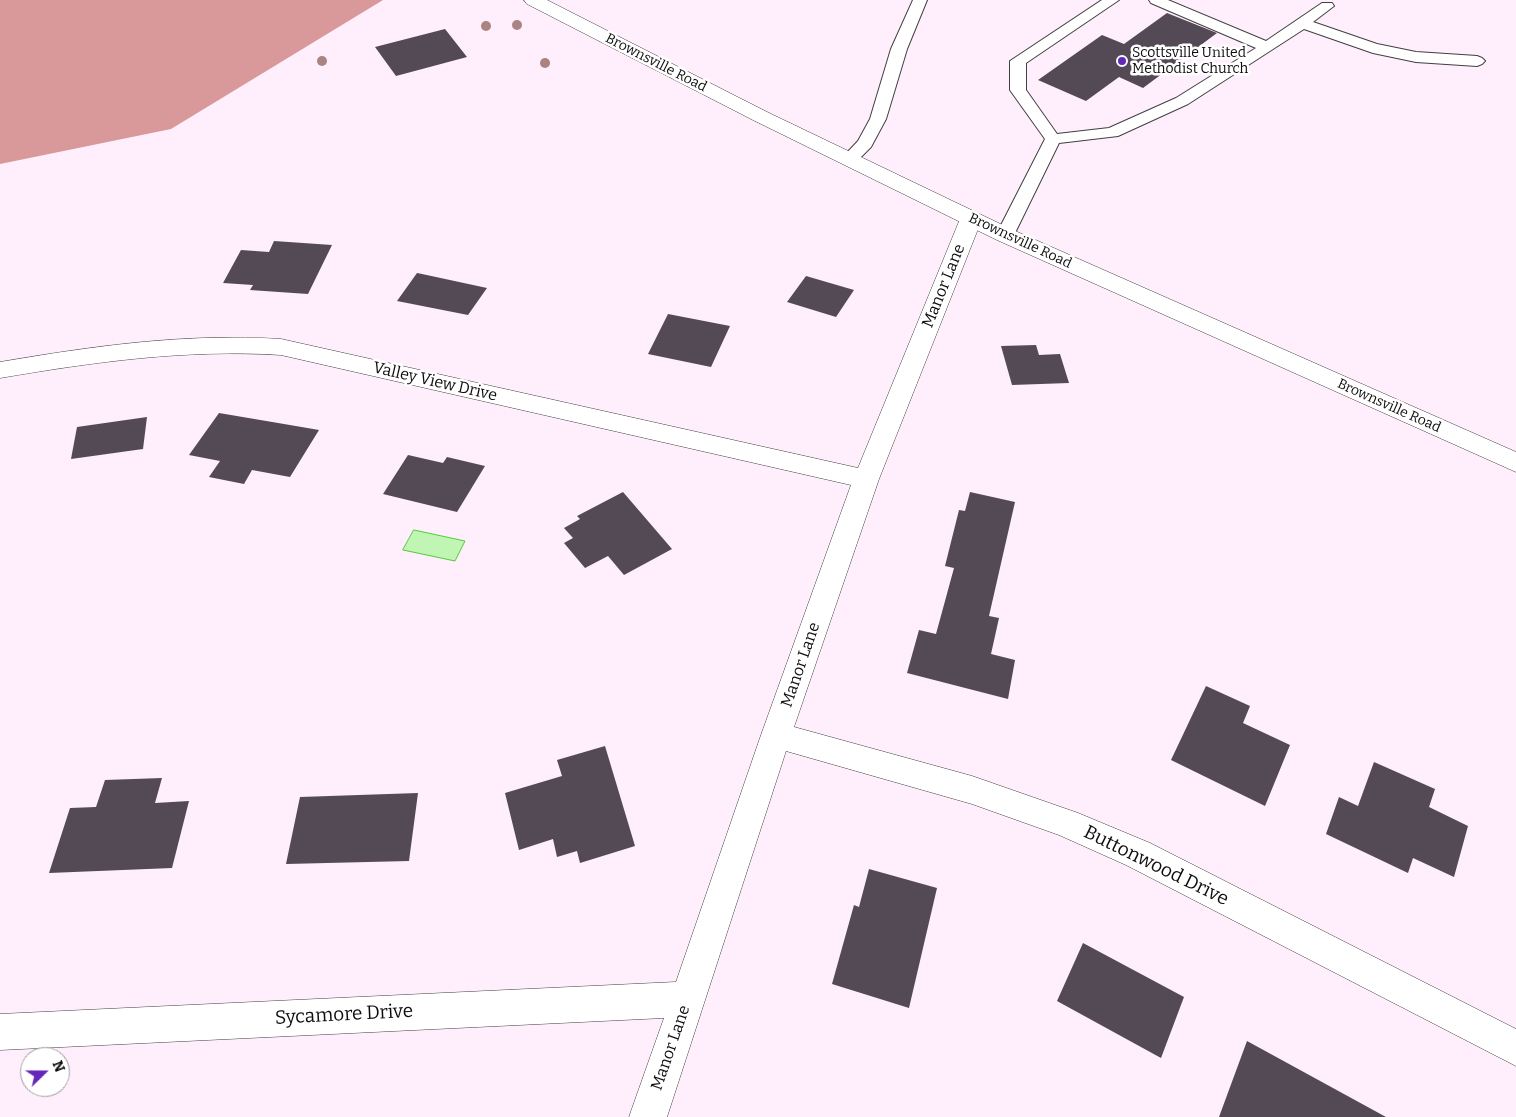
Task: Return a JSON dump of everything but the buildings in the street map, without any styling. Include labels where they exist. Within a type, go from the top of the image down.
[{"type":"street","name":"Brownsville Road","points":[[532,0],[1005,235],[1516,462]]},
{"type":"street","name":"Manor Lane","points":[[648,1117],[776,735],[866,479],[971,219]]},
{"type":"street","name":"Valley View Drive","points":[[0,370],[158,346],[243,343],[281,347],[866,479]]},
{"type":"street","name":"Buttonwood Drive","points":[[776,735],[972,790],[1067,823],[1138,854],[1516,1048]]},
{"type":"street","name":"Sycamore Drive","points":[[0,1032],[687,999]]},
{"type":"lane","points":[[849,159],[864,143],[878,119],[899,49],[910,18],[920,0]]},
{"type":"lane","points":[[1053,139],[1018,90],[1018,61],[1112,0]]},
{"type":"lane","points":[[1156,0],[1267,46]]},
{"type":"lane","points":[[1053,139],[1112,133],[1182,101],[1326,6]]},
{"type":"lane","points":[[1302,23],[1373,48],[1416,58],[1477,61]]},
{"type":"lane","points":[[1005,235],[1053,139]]},
{"type":"shaded area","points":[[0,0],[383,0],[171,129],[0,164]]},
{"type":"shaded area","points":[[414,530],[465,541],[455,561],[403,550]]},
{"type":"place","name":"Scottsville United Methodist Church","points":[[1122,61]]}]
